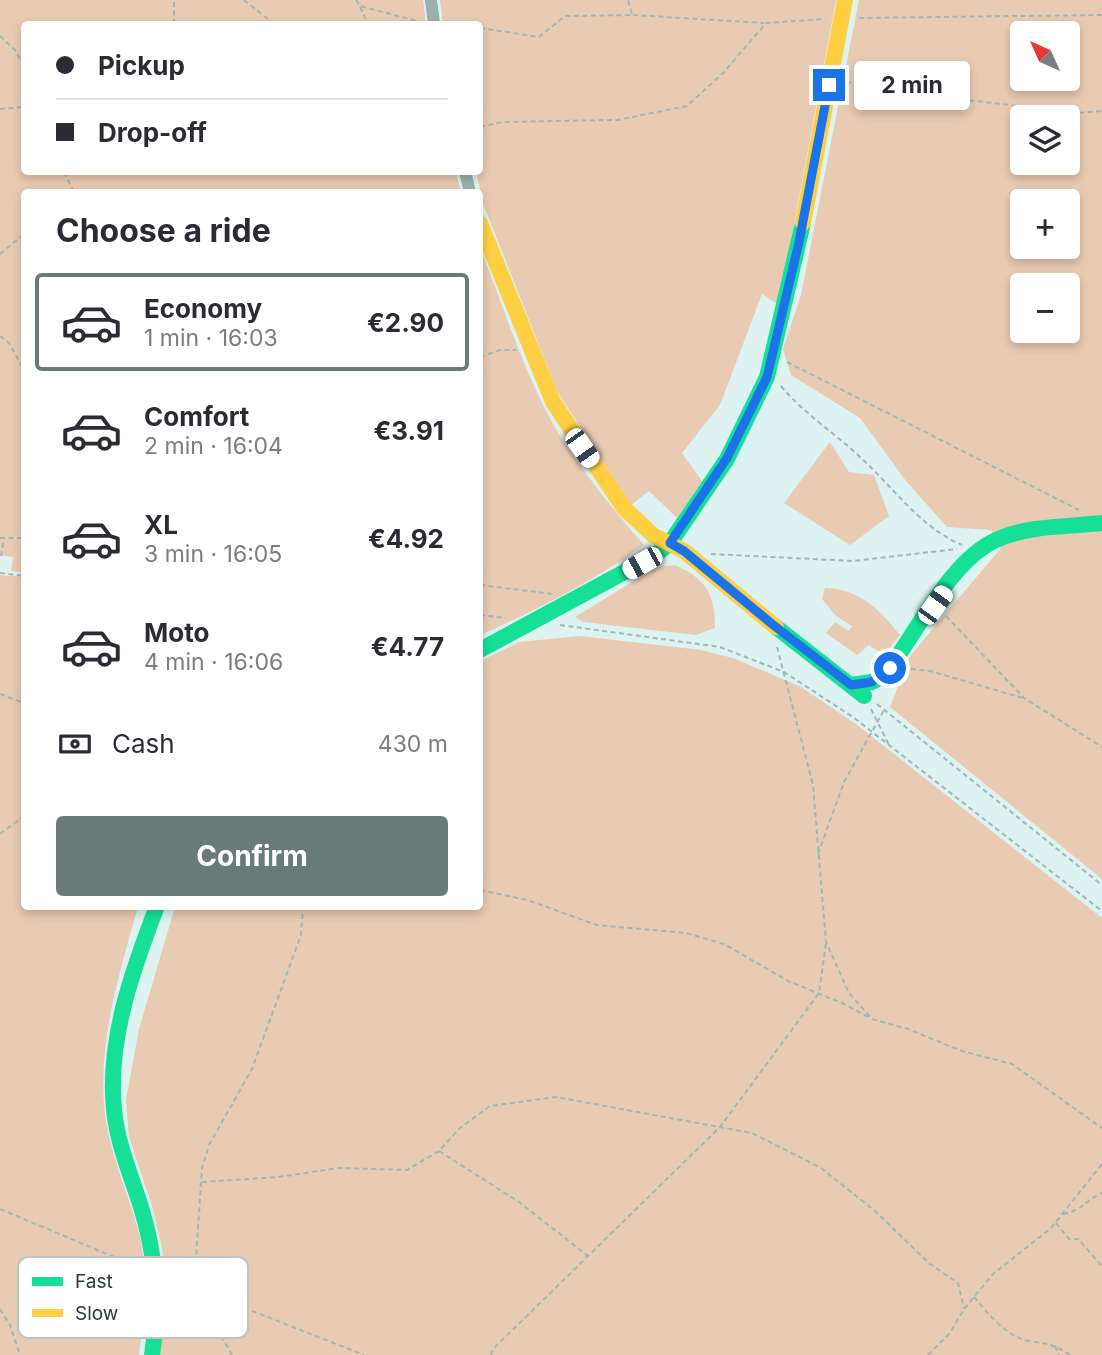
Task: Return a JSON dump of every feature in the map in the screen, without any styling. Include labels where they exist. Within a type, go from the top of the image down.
[{"type":"street","points":[[431,0],[433,21]]},
{"type":"street","points":[[483,648],[654,556],[670,543],[727,458],[757,403],[774,355],[845,0]]},
{"type":"street","points":[[483,230],[531,349],[568,428],[624,508],[653,535],[684,551],[864,696]]},
{"type":"street","points":[[851,685],[872,682],[890,668],[967,561],[986,545],[1023,534],[1096,519]]},
{"type":"street","points":[[153,1257],[121,1147],[114,1108],[113,1068],[143,946],[156,910]]},
{"type":"path","points":[[174,0],[174,21]]},
{"type":"path","points":[[244,0],[270,21]]},
{"type":"path","points":[[356,0],[367,21]]},
{"type":"path","points":[[628,0],[632,15]]},
{"type":"path","points":[[360,6],[421,21]]},
{"type":"path","points":[[483,28],[540,37],[565,16],[606,18],[632,15],[766,23],[842,18],[1102,15]]},
{"type":"path","points":[[483,126],[502,121],[617,120],[687,106],[724,72],[766,23]]},
{"type":"path","points":[[0,36],[15,50],[21,61]]},
{"type":"path","points":[[829,85],[889,76],[913,88],[961,99],[1076,113],[1102,111]]},
{"type":"path","points":[[0,109],[21,107]]},
{"type":"path","points":[[0,254],[21,236]]},
{"type":"path","points":[[0,336],[9,343],[21,365]]},
{"type":"path","points":[[483,356],[500,350],[531,349]]},
{"type":"path","points":[[774,355],[1096,519]]},
{"type":"path","points":[[706,554],[853,561],[967,547],[943,537],[913,511],[861,457],[793,401],[769,372]]},
{"type":"path","points":[[0,538],[21,538]]},
{"type":"path","points":[[1,556],[4,538]]},
{"type":"path","points":[[0,573],[21,576]]},
{"type":"path","points":[[483,585],[556,594]]},
{"type":"path","points":[[935,605],[1024,698],[1102,747]]},
{"type":"path","points":[[483,615],[516,619]]},
{"type":"path","points":[[551,623],[699,642],[737,651],[784,672],[828,699],[872,732],[1102,911]]},
{"type":"path","points":[[491,1355],[493,1349],[720,1126],[819,993],[826,942],[813,785],[777,646]]},
{"type":"path","points":[[890,668],[930,671],[1024,698]]},
{"type":"path","points":[[0,694],[21,702]]},
{"type":"path","points":[[864,696],[890,746]]},
{"type":"path","points":[[864,696],[885,709],[1102,885]]},
{"type":"path","points":[[818,855],[844,782],[885,709]]},
{"type":"path","points":[[0,834],[21,818]]},
{"type":"path","points":[[483,891],[527,900],[597,925],[686,933],[724,944],[788,981],[872,1019],[908,1029],[962,1051],[1012,1063],[1102,1128]]},
{"type":"path","points":[[196,1257],[202,1182],[209,1145],[252,1069],[301,934],[303,910]]},
{"type":"path","points":[[826,942],[849,993],[872,1019]]},
{"type":"path","points":[[202,1182],[279,1177],[338,1168],[407,1170],[439,1151],[460,1128],[490,1106],[556,1097],[752,1133],[821,1168],[875,1211],[930,1264],[958,1283],[964,1309]]},
{"type":"path","points":[[439,1151],[519,1202],[589,1256]]},
{"type":"path","points":[[928,1355],[950,1333],[964,1309],[993,1274],[1055,1222],[1102,1164]]},
{"type":"path","points":[[1062,1214],[1085,1208],[1102,1193]]},
{"type":"path","points":[[0,1209],[112,1257]]},
{"type":"path","points":[[1055,1222],[1069,1239],[1078,1239],[1102,1266]]},
{"type":"path","points":[[974,1297],[1002,1327],[1028,1341],[1055,1345],[1070,1355]]},
{"type":"path","points":[[0,1309],[10,1325],[20,1355]]},
{"type":"path","points":[[248,1309],[364,1355]]},
{"type":"path","points":[[222,1338],[232,1355]]},
{"type":"path","points":[[1055,1345],[1059,1355]]},
{"type":"shaded area","points":[[0,0],[423,0],[426,21],[21,21],[21,175],[457,175],[460,189],[21,189],[21,572],[11,571],[13,557],[0,555]]},
{"type":"shaded area","points":[[440,0],[836,0],[779,305],[762,294],[720,405],[682,453],[702,481],[677,518],[649,491],[631,505],[558,393],[484,206],[483,189],[480,189],[477,175],[483,175],[483,21],[443,21]]},
{"type":"shaded area","points":[[859,0],[1102,0],[1102,879],[890,707],[910,656],[1001,548],[991,530],[947,527],[906,481],[860,418],[791,375],[783,349],[801,295]]},
{"type":"shaded area","points":[[483,255],[517,345],[549,417],[591,480],[644,545],[605,571],[483,634]]},
{"type":"shaded area","points":[[830,442],[849,472],[874,475],[889,516],[850,545],[784,503]]},
{"type":"shaded area","points":[[675,565],[694,576],[707,589],[713,606],[715,628],[696,635],[583,622],[575,617],[657,567]]},
{"type":"shaded area","points":[[0,575],[21,577],[21,910],[137,910],[111,1012],[106,1040],[103,1094],[109,1135],[139,1233],[143,1257],[18,1257],[18,1338],[141,1338],[139,1355],[0,1355]]},
{"type":"shaded area","points":[[825,588],[859,596],[876,609],[900,635],[884,655],[869,645],[857,655],[826,633],[835,622],[849,631],[852,626],[836,616],[822,599]]},
{"type":"shaded area","points":[[580,636],[701,650],[733,658],[801,687],[856,724],[1102,918],[1102,1355],[159,1355],[162,1338],[248,1338],[248,1257],[163,1257],[153,1209],[129,1137],[126,1100],[139,1029],[174,910],[483,910],[483,660],[519,642]]},
{"type":"traffic: fast","points":[[483,648],[654,556],[670,543],[727,459],[767,377],[803,223]]},
{"type":"traffic: fast","points":[[851,685],[872,682],[883,676],[948,582],[963,565],[996,540],[1048,527],[1102,523]]},
{"type":"traffic: fast","points":[[776,627],[864,696]]},
{"type":"traffic: fast","points":[[152,1257],[146,1225],[118,1134],[113,1083],[114,1057],[124,1005],[156,910]]},
{"type":"traffic: fast","points":[[152,1355],[154,1338]]},
{"type":"traffic: slow","points":[[803,223],[845,0]]},
{"type":"traffic: slow","points":[[483,230],[553,402],[624,508],[653,535],[684,551],[776,627]]},
{"type":"route","points":[[829,85],[780,332],[767,377],[757,403],[727,458],[670,543],[684,551],[851,685],[872,682],[890,668]]}]
